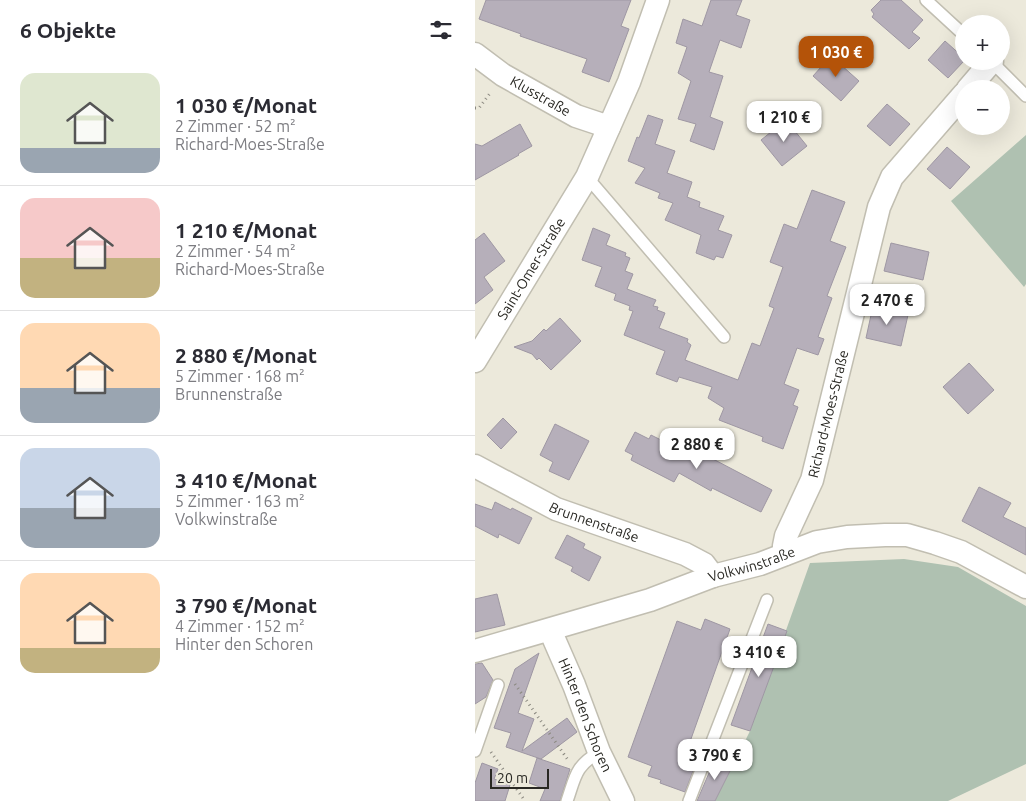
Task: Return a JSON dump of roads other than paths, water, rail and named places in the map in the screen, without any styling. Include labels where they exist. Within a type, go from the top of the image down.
[{"type":"street","name":"Saint-Omer-Straße","points":[[475,361],[587,177],[629,82],[658,0]]},
{"type":"street","name":"Klusstraße","points":[[475,54],[503,75],[576,116],[609,127]]},
{"type":"street","points":[[975,80],[984,70]]},
{"type":"street","name":"Richard-Moes-Straße","points":[[785,554],[784,546],[788,531],[812,480],[879,208],[892,177],[955,104]]},
{"type":"street","name":"Brunnenstraße","points":[[475,466],[556,509],[685,554],[704,564],[713,576]]},
{"type":"street","name":"Volkwinstraße","points":[[475,651],[650,600],[713,576],[760,564],[817,542],[847,537],[907,535],[961,552],[1026,587]]},
{"type":"street","name":"Hinter den Schoren","points":[[550,630],[574,685],[599,752],[623,801]]},
{"type":"lane","points":[[926,0],[955,27]]},
{"type":"lane","points":[[1000,70],[1026,96]]},
{"type":"lane","points":[[587,177],[724,337]]},
{"type":"lane","points":[[689,801],[767,600]]},
{"type":"lane","points":[[475,751],[498,685]]},
{"type":"lane","points":[[567,801],[577,772],[584,762],[599,752]]}]
